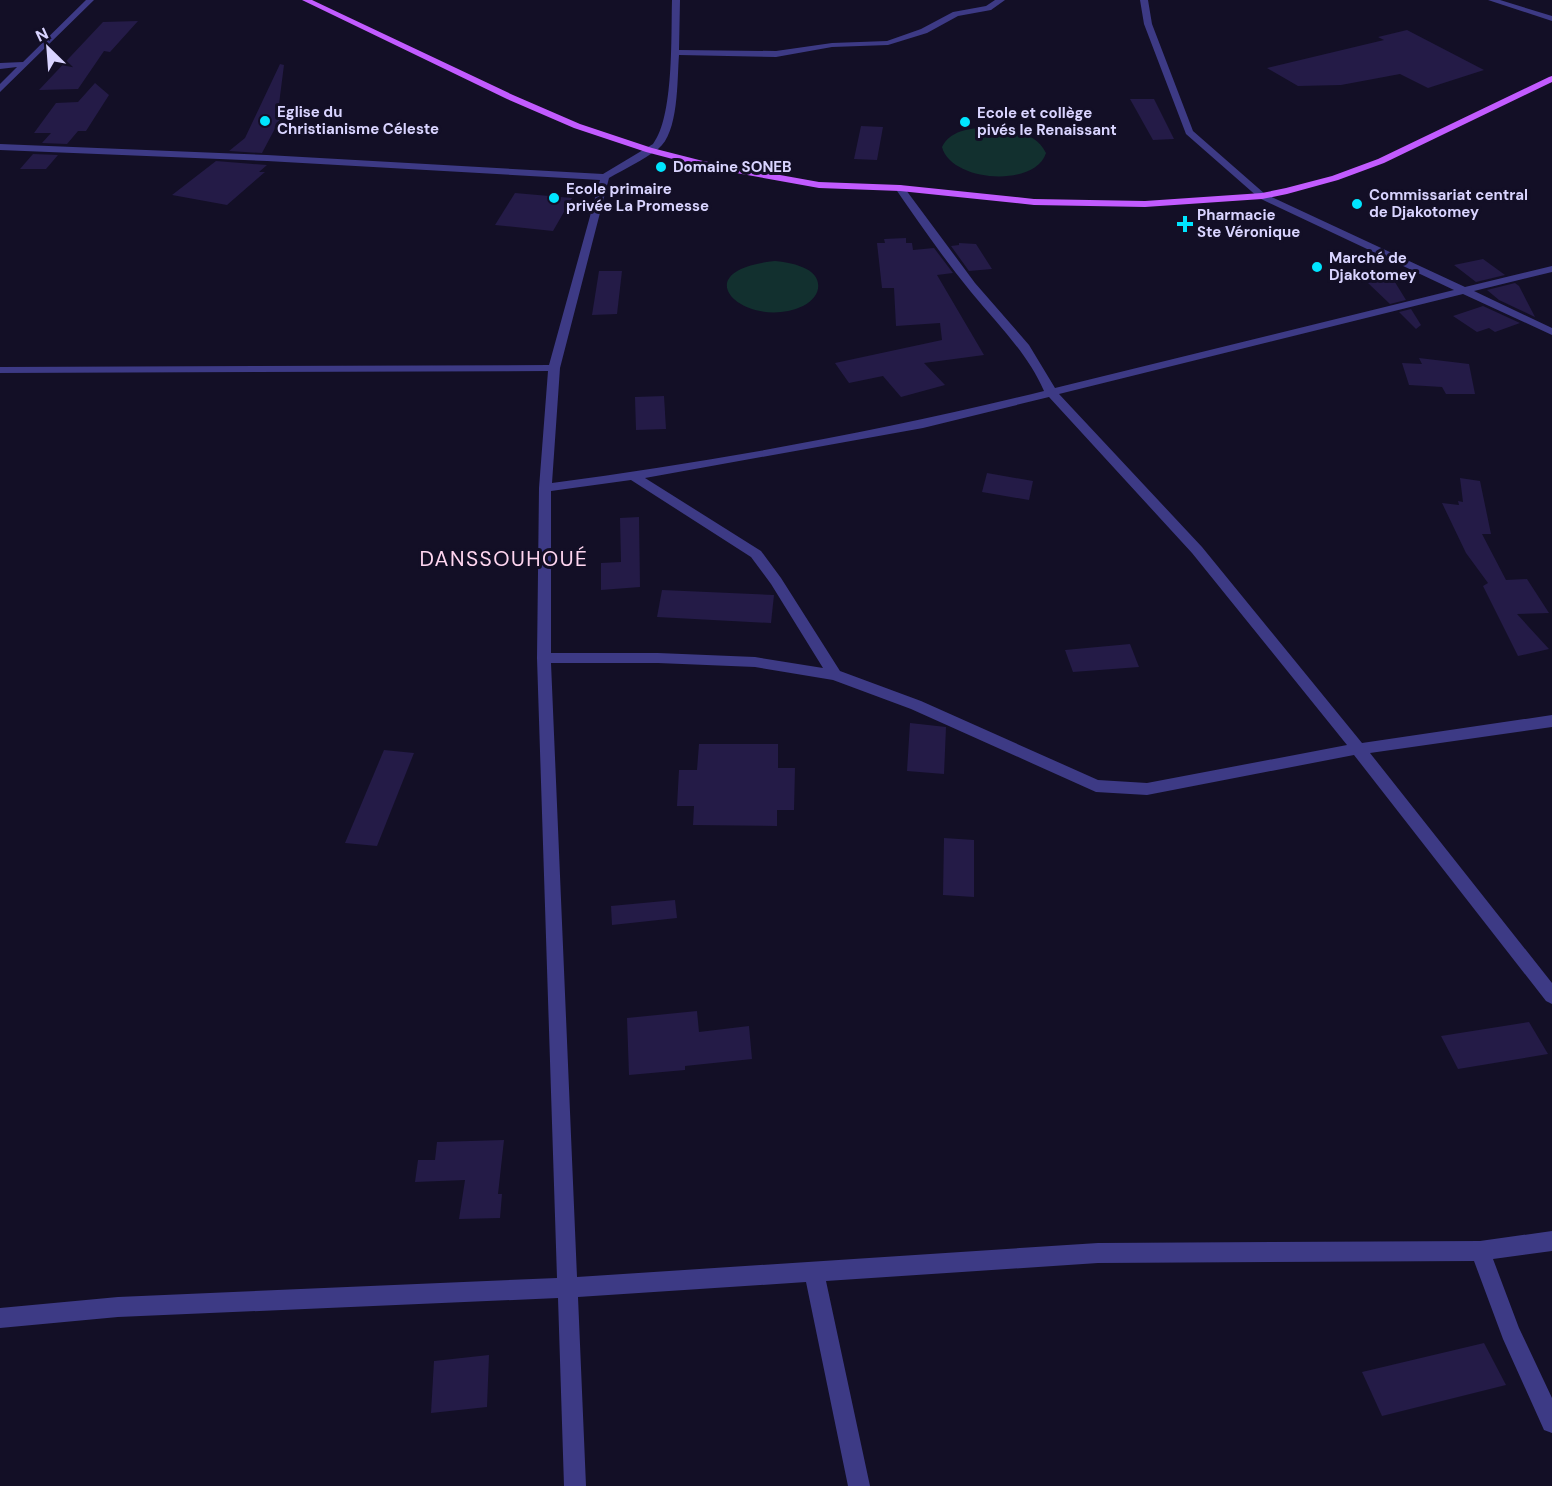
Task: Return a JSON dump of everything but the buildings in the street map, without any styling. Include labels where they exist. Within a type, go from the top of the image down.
[{"type":"main road","points":[[306,0],[510,97],[577,126],[649,150],[703,164],[819,184],[1035,202],[1145,204],[1262,196],[1335,178],[1381,160],[1552,79]]},
{"type":"street","points":[[0,90],[90,0]]},
{"type":"street","points":[[0,147],[267,158],[605,177],[656,146],[663,137],[669,117],[675,52],[676,0]]},
{"type":"street","points":[[675,52],[784,53],[832,45],[888,43],[924,31],[956,14],[988,8],[1000,0]]},
{"type":"street","points":[[1144,0],[1148,24],[1189,132],[1262,196],[1552,332]]},
{"type":"street","points":[[1492,0],[1552,19]]},
{"type":"street","points":[[0,66],[25,64]]},
{"type":"street","points":[[575,1486],[544,658],[545,488],[554,368],[605,177]]},
{"type":"street","points":[[900,189],[972,286],[1022,343],[1042,370],[1050,391],[1197,550],[1358,749],[1552,996]]},
{"type":"street","points":[[545,488],[633,476],[923,424],[1552,269]]},
{"type":"street","points":[[0,370],[554,368]]},
{"type":"street","points":[[633,476],[732,536],[756,554],[776,581],[835,675]]},
{"type":"street","points":[[544,658],[658,658],[755,662],[835,675],[916,705],[1096,786],[1147,789],[1358,749],[1552,721]]},
{"type":"street","points":[[0,1318],[118,1307],[566,1288],[1098,1253],[1480,1251],[1552,1241]]},
{"type":"street","points":[[1480,1251],[1510,1332],[1552,1422]]},
{"type":"street","points":[[814,1272],[859,1486]]},
{"type":"green space","points":[[995,127],[1024,134],[1037,141],[1046,153],[1039,164],[1026,172],[1011,176],[976,174],[960,168],[949,159],[942,147],[951,136],[965,130]]},
{"type":"green space","points":[[775,261],[799,266],[814,275],[818,286],[810,302],[782,312],[762,311],[744,306],[732,297],[727,286],[731,276],[746,267]]},
{"type":"place","name":"Eglise du Christianisme Céleste","points":[[265,121]]},
{"type":"place","name":"Ecole et collège pivés le Renaissant","points":[[965,122]]},
{"type":"place","name":"Domaine SONEB","points":[[661,167]]},
{"type":"place","name":"Ecole primaire privée La Promesse","points":[[554,198]]},
{"type":"place","name":"Commissariat central de Djakotomey","points":[[1357,204]]},
{"type":"place","name":"Pharmacie Ste Véronique","points":[[1185,224]]},
{"type":"place","name":"Marché de Djakotomey","points":[[1317,267]]},
{"type":"district","name":"DANSSOUHOUÉ","points":[[504,559]]}]
